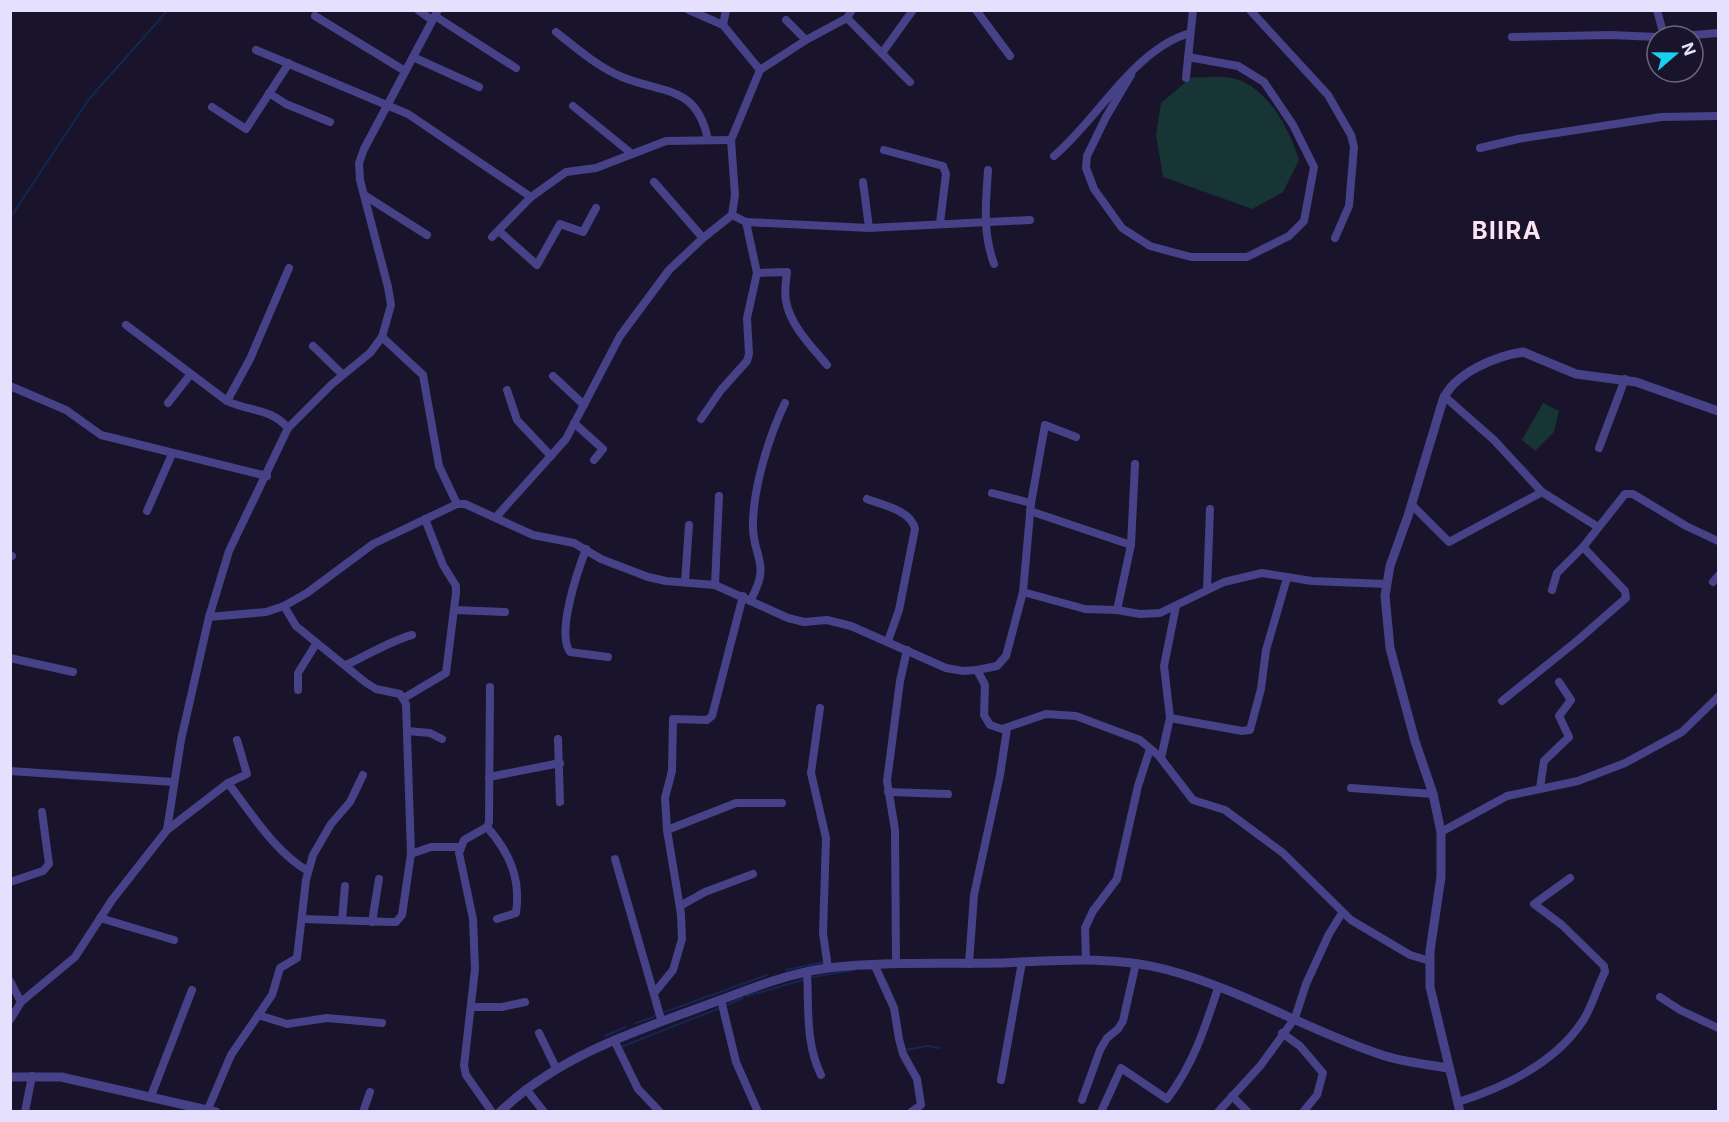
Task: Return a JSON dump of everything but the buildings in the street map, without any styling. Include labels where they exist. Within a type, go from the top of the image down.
[{"type":"street","points":[[418,10],[435,16],[516,68]]},
{"type":"street","points":[[689,10],[723,25],[760,70]]},
{"type":"street","points":[[723,25],[726,10]]},
{"type":"street","points":[[882,53],[913,10]]},
{"type":"street","points":[[976,10],[1010,56]]},
{"type":"street","points":[[1186,78],[1193,10]]},
{"type":"street","points":[[1250,10],[1328,95],[1352,135],[1354,147],[1349,206],[1335,238]]},
{"type":"street","points":[[496,517],[566,439],[620,336],[669,270],[732,215],[735,195],[731,140],[760,70],[849,14],[910,82]]},
{"type":"street","points":[[315,16],[405,71]]},
{"type":"street","points":[[166,830],[181,740],[209,617],[229,550],[267,476],[288,428],[343,375],[370,353],[382,337],[391,305],[364,195],[359,163],[435,16]]},
{"type":"street","points":[[786,20],[806,39]]},
{"type":"street","points":[[556,32],[580,52],[621,77],[668,90],[696,107],[705,121],[708,140]]},
{"type":"street","points":[[1054,156],[1162,44],[1190,33]]},
{"type":"street","points":[[1512,38],[1611,35],[1645,37]]},
{"type":"street","points":[[256,50],[389,104],[449,141],[531,197]]},
{"type":"street","points":[[412,57],[479,87]]},
{"type":"street","points":[[1131,75],[1106,117],[1087,156],[1088,176],[1094,189],[1122,228],[1150,246],[1191,257],[1247,257],[1288,236],[1304,221],[1314,167],[1293,125],[1264,82],[1238,66],[1188,57]]},
{"type":"street","points":[[212,107],[246,129],[289,63]]},
{"type":"street","points":[[269,93],[286,104],[330,122]]},
{"type":"street","points":[[573,106],[632,154]]},
{"type":"street","points":[[1480,148],[1518,139],[1661,117],[1719,116]]},
{"type":"street","points":[[492,237],[508,218],[531,197],[566,172],[596,168],[666,141],[731,140]]},
{"type":"street","points":[[884,150],[943,166],[946,174],[940,223]]},
{"type":"street","points":[[988,170],[986,241],[994,264]]},
{"type":"street","points":[[654,182],[703,238]]},
{"type":"street","points":[[863,182],[869,228]]},
{"type":"street","points":[[364,195],[427,235]]},
{"type":"street","points":[[499,231],[537,265],[560,224],[583,232],[596,208]]},
{"type":"street","points":[[732,215],[746,222],[869,228],[1030,220]]},
{"type":"street","points":[[701,419],[721,390],[747,361],[749,354],[747,318],[757,273],[746,222]]},
{"type":"street","points":[[227,401],[250,359],[289,268]]},
{"type":"street","points":[[757,273],[787,272],[785,300],[804,338],[827,365]]},
{"type":"street","points":[[126,326],[227,401],[242,408],[271,413],[288,428]]},
{"type":"street","points":[[382,337],[423,375],[439,466],[457,504]]},
{"type":"street","points":[[313,346],[343,375]]},
{"type":"street","points":[[1570,878],[1534,904],[1563,926],[1604,966],[1605,972],[1587,1013],[1565,1043],[1529,1070],[1459,1107],[1432,997],[1430,960],[1441,877],[1441,832],[1433,794],[1415,741],[1390,648],[1385,608],[1386,584],[1444,396],[1455,381],[1471,372],[1523,352],[1576,374],[1625,379],[1719,411]]},
{"type":"street","points":[[168,403],[190,375]]},
{"type":"street","points":[[553,376],[584,405]]},
{"type":"street","points":[[1599,448],[1625,379]]},
{"type":"street","points":[[10,386],[66,410],[101,435],[267,476]]},
{"type":"street","points":[[507,390],[518,420],[551,456]]},
{"type":"street","points":[[1444,396],[1494,440],[1542,492],[1599,527]]},
{"type":"street","points":[[655,992],[673,970],[681,946],[680,906],[667,830],[665,798],[672,771],[673,719],[707,720],[712,716],[746,598],[761,576],[760,556],[753,534],[753,515],[772,429],[785,402]]},
{"type":"street","points":[[574,423],[603,449],[594,460]]},
{"type":"street","points":[[209,617],[266,612],[284,606],[307,593],[373,544],[457,504],[465,504],[533,535],[574,543],[601,559],[648,577],[715,585],[788,618],[804,622],[833,621],[888,640],[946,668],[963,672],[997,666],[1004,660],[1023,592],[1031,507],[1046,425],[1076,437]]},
{"type":"street","points":[[147,511],[172,454]]},
{"type":"street","points":[[1117,610],[1131,545],[1135,464]]},
{"type":"street","points":[[1412,505],[1449,542],[1542,492]]},
{"type":"street","points":[[992,493],[1131,545]]},
{"type":"street","points":[[1552,590],[1557,573],[1599,527],[1621,497],[1631,493],[1692,529],[1719,541]]},
{"type":"street","points":[[715,585],[719,496]]},
{"type":"street","points":[[867,499],[904,514],[914,523],[915,529],[899,610],[888,640]]},
{"type":"street","points":[[1207,589],[1210,509]]},
{"type":"street","points":[[404,698],[446,673],[454,610],[456,586],[443,565],[425,519]]},
{"type":"street","points":[[685,582],[688,525]]},
{"type":"street","points":[[1502,701],[1626,598],[1625,591],[1582,547]]},
{"type":"street","points":[[586,549],[568,610],[566,643],[570,652],[575,655],[608,657]]},
{"type":"street","points":[[1023,592],[1085,609],[1117,610],[1150,615],[1176,606],[1207,589],[1252,574],[1267,573],[1287,578],[1386,584]]},
{"type":"street","points":[[1170,718],[1242,731],[1250,730],[1262,689],[1266,650],[1287,578]]},
{"type":"street","points":[[284,606],[296,626],[316,644],[371,686],[400,694],[404,698],[407,731],[411,854],[402,915],[396,922],[303,919]]},
{"type":"street","points":[[1161,758],[1170,718],[1164,666],[1176,606]]},
{"type":"street","points":[[454,610],[505,612]]},
{"type":"street","points":[[346,665],[383,649],[393,641],[412,635]]},
{"type":"street","points":[[298,690],[298,673],[316,644]]},
{"type":"street","points":[[896,963],[895,830],[888,792],[900,681],[908,650]]},
{"type":"street","points":[[10,658],[73,672]]},
{"type":"street","points":[[977,670],[985,685],[986,720],[996,728],[1007,729],[1041,715],[1076,716],[1140,740],[1161,758],[1193,800],[1225,810],[1283,853],[1342,913],[1410,956],[1430,960]]},
{"type":"street","points":[[1540,788],[1544,761],[1569,737],[1559,717],[1571,700],[1559,682]]},
{"type":"street","points":[[490,687],[488,827],[509,855],[516,877],[516,914],[497,919]]},
{"type":"street","points":[[1441,832],[1507,796],[1578,781],[1630,760],[1682,732],[1719,697]]},
{"type":"street","points":[[820,708],[811,773],[826,838],[823,933],[828,968]]},
{"type":"street","points":[[969,964],[974,896],[1000,775],[1007,729]]},
{"type":"street","points":[[407,731],[430,733],[442,740]]},
{"type":"street","points":[[558,739],[560,802]]},
{"type":"street","points":[[10,1020],[21,1002],[75,957],[100,918],[166,830],[228,783],[247,774],[237,740]]},
{"type":"street","points":[[1086,960],[1085,928],[1093,911],[1117,879],[1138,786],[1150,749]]},
{"type":"street","points":[[489,777],[560,763]]},
{"type":"street","points":[[10,771],[174,782]]},
{"type":"street","points":[[10,1077],[60,1077],[212,1110],[231,1055],[272,995],[280,968],[297,958],[308,871],[321,839],[350,802],[363,775]]},
{"type":"street","points":[[228,783],[261,826],[297,864],[308,871]]},
{"type":"street","points":[[1351,788],[1433,794]]},
{"type":"street","points":[[888,792],[948,794]]},
{"type":"street","points":[[667,830],[736,803],[782,803]]},
{"type":"street","points":[[10,882],[43,871],[49,864],[42,812]]},
{"type":"street","points":[[488,827],[464,840],[459,847],[473,919],[475,969],[472,1007],[465,1040],[466,1075],[492,1112]]},
{"type":"street","points":[[411,854],[431,847],[459,847]]},
{"type":"street","points":[[615,859],[661,1019]]},
{"type":"street","points":[[680,906],[712,889],[753,874]]},
{"type":"street","points":[[372,922],[379,879]]},
{"type":"street","points":[[342,920],[345,886]]},
{"type":"street","points":[[1218,1112],[1261,1065],[1294,1018],[1306,984],[1329,934],[1342,913]]},
{"type":"street","points":[[100,918],[174,940]]},
{"type":"street","points":[[500,1112],[555,1068],[661,1019],[721,1000],[764,983],[828,968],[874,964],[1086,960],[1136,963],[1165,969],[1218,988],[1378,1054],[1448,1068]]},
{"type":"street","points":[[1001,1080],[1022,962]]},
{"type":"street","points":[[1082,1100],[1100,1050],[1107,1038],[1118,1029],[1123,1021],[1136,963]]},
{"type":"street","points":[[874,964],[890,997],[903,1054],[915,1076],[920,1092],[921,1105],[911,1112]]},
{"type":"street","points":[[807,972],[810,1041],[814,1060],[821,1074]]},
{"type":"street","points":[[10,981],[21,1002]]},
{"type":"street","points":[[1101,1112],[1121,1068],[1167,1099],[1182,1079],[1198,1047],[1218,988]]},
{"type":"street","points":[[151,1096],[192,990]]},
{"type":"street","points":[[1660,997],[1680,1010],[1719,1028]]},
{"type":"street","points":[[721,1000],[736,1062],[758,1112]]},
{"type":"street","points":[[472,1007],[502,1007],[525,1002]]},
{"type":"street","points":[[258,1015],[287,1024],[327,1018],[382,1023]]},
{"type":"street","points":[[539,1033],[555,1068]]},
{"type":"street","points":[[1282,1033],[1300,1046],[1323,1073],[1317,1095],[1303,1112]]},
{"type":"street","points":[[614,1040],[638,1089],[660,1112]]},
{"type":"street","points":[[25,1112],[32,1076]]},
{"type":"street","points":[[526,1089],[544,1112]]},
{"type":"street","points":[[363,1112],[370,1092]]},
{"type":"street","points":[[1232,1096],[1248,1112]]},
{"type":"green space","points":[[1192,77],[1222,77],[1239,80],[1260,94],[1277,113],[1290,136],[1299,160],[1283,192],[1252,209],[1163,177],[1156,134],[1161,103]]},
{"type":"green space","points":[[1543,403],[1559,411],[1554,432],[1535,451],[1522,440]]},
{"type":"waterway","points":[[10,218],[89,99],[168,10]]},
{"type":"waterway","points":[[786,970],[825,962]]},
{"type":"waterway","points":[[863,969],[872,969]]},
{"type":"waterway","points":[[813,977],[854,970]]},
{"type":"waterway","points":[[665,1012],[767,975]]},
{"type":"waterway","points":[[747,996],[806,979]]},
{"type":"waterway","points":[[887,983],[896,1005]]},
{"type":"waterway","points":[[724,1006],[743,998]]},
{"type":"waterway","points":[[621,1047],[720,1008]]},
{"type":"waterway","points":[[636,1023],[654,1017],[656,1013]]},
{"type":"waterway","points":[[605,1036],[626,1027]]},
{"type":"waterway","points":[[905,1050],[928,1046],[939,1048]]},
{"type":"district","name":"BIIRA","points":[[1507,231]]}]
